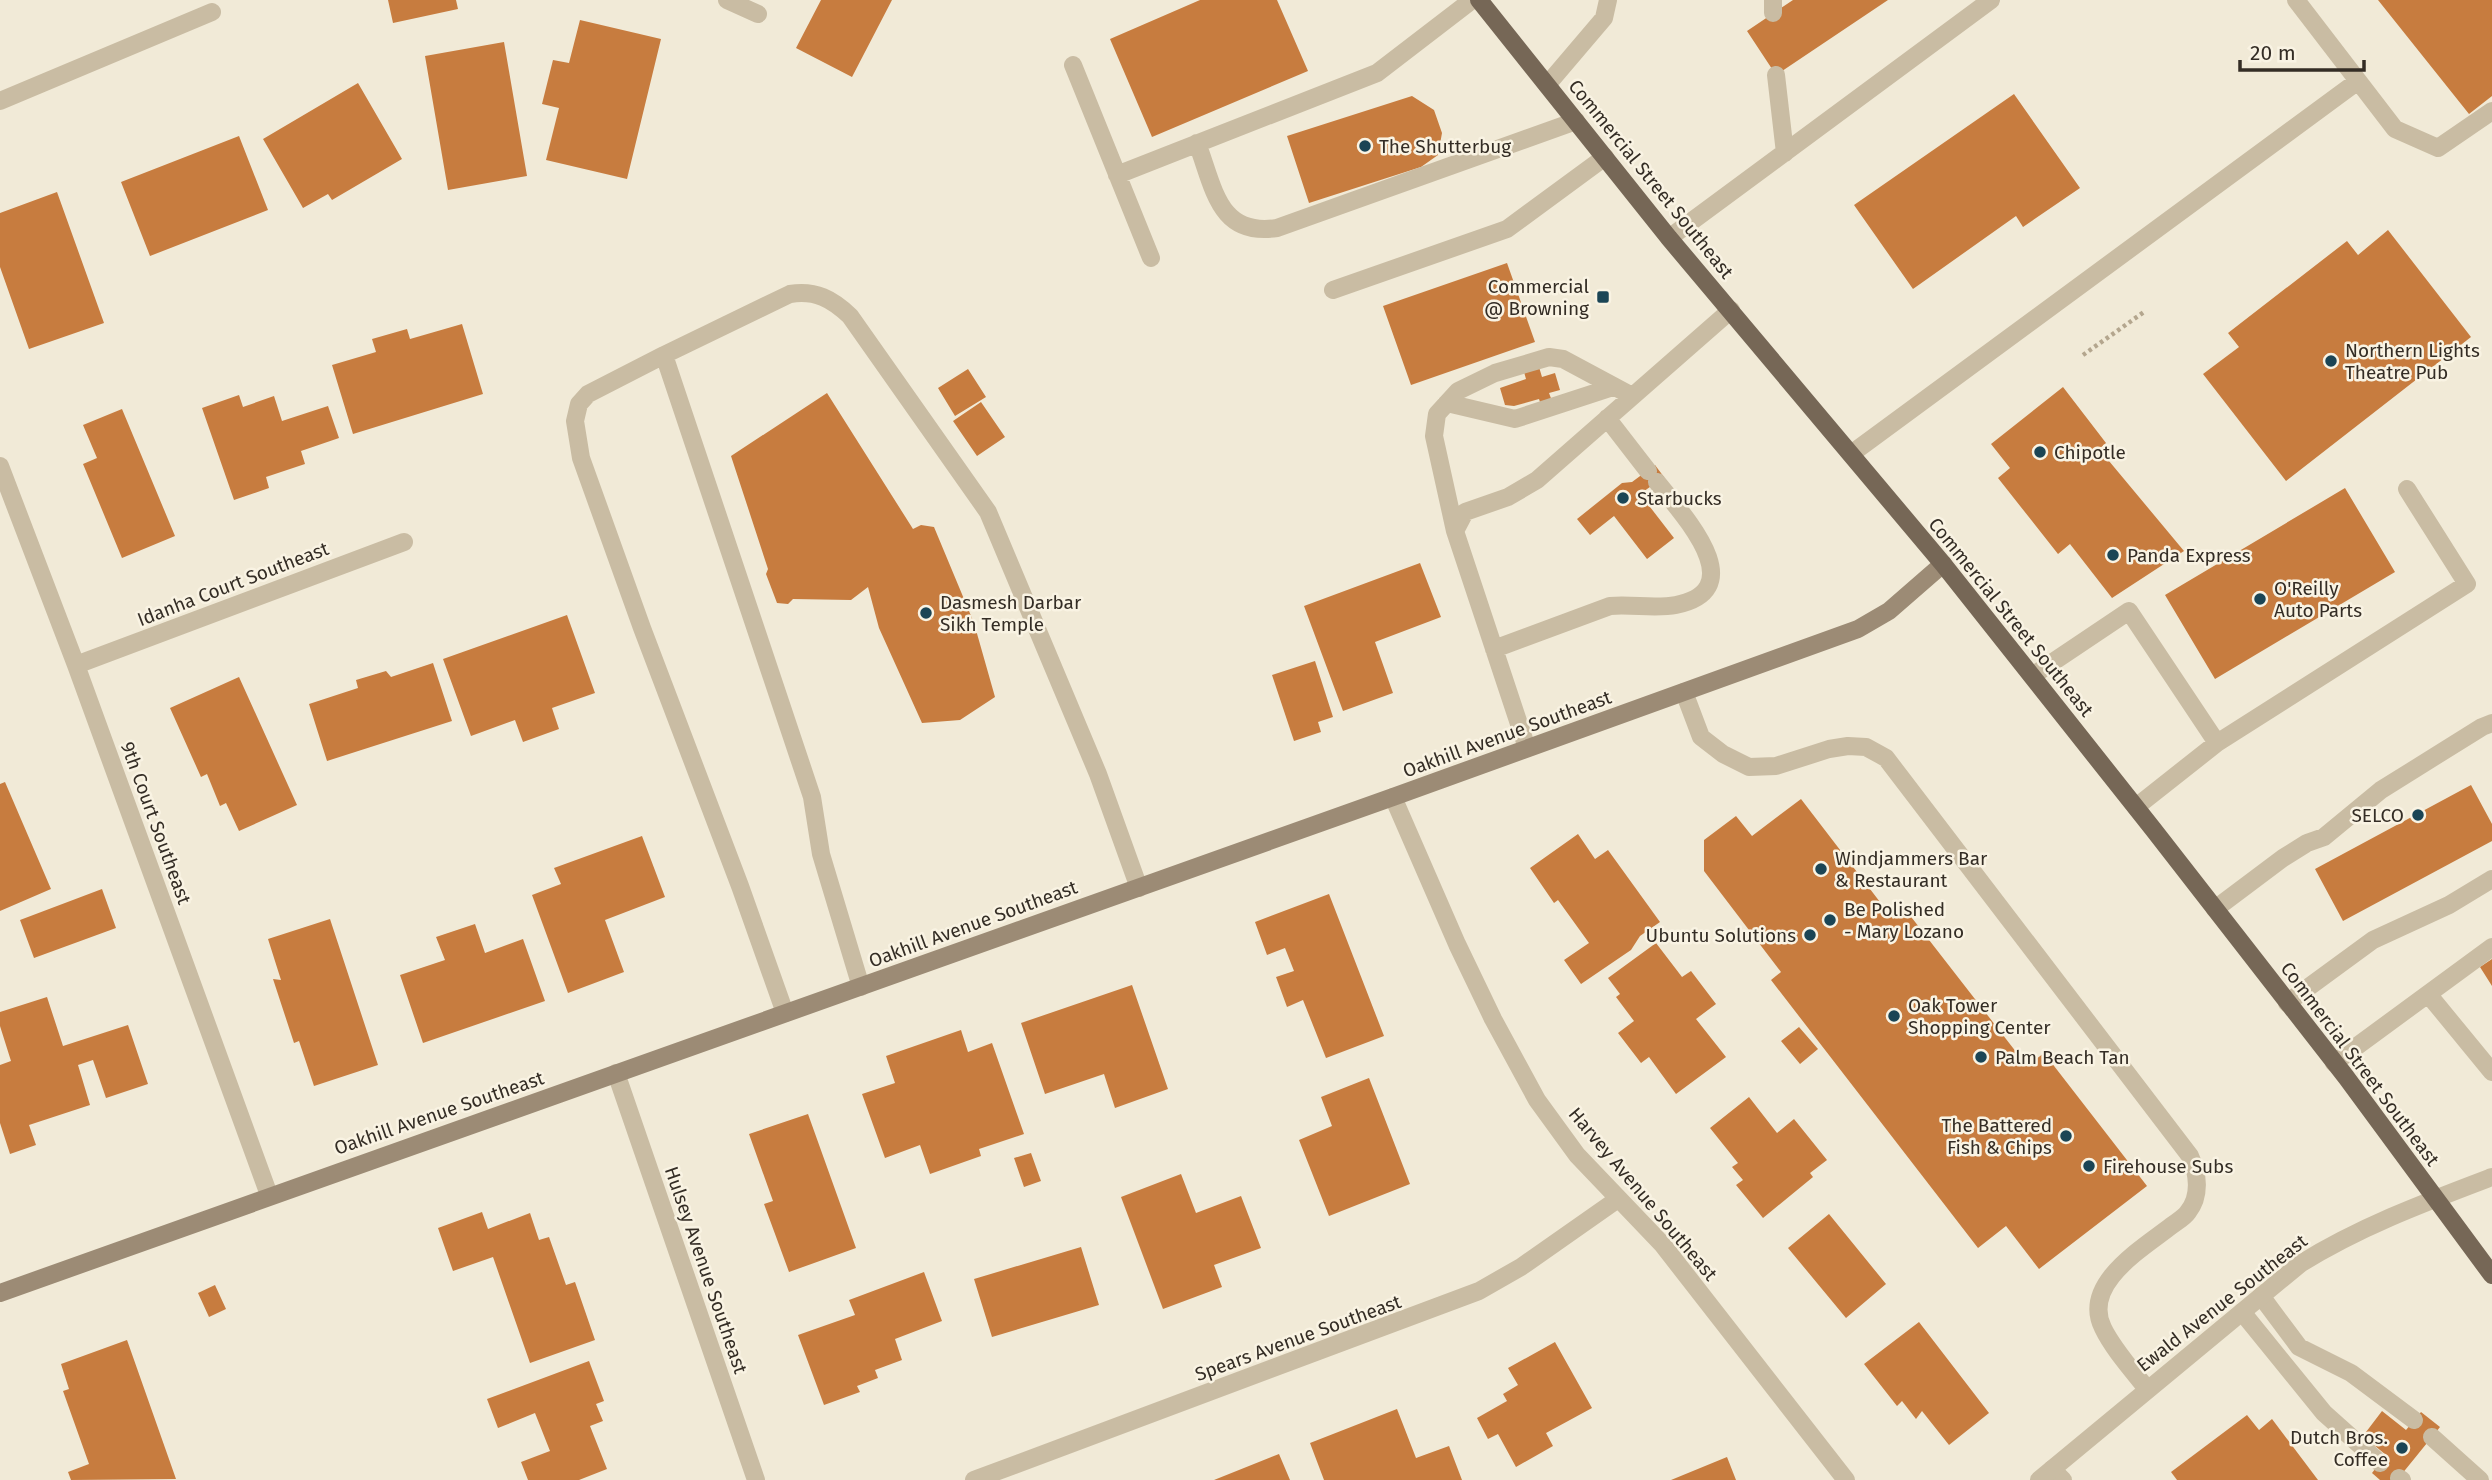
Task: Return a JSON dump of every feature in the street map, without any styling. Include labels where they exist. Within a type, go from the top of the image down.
[{"type":"main road","name":"Commercial Street Southeast","points":[[1479,0],[1605,158],[1943,564],[2032,676],[2334,1063],[2492,1275]]},
{"type":"street","points":[[727,0],[758,14]]},
{"type":"street","points":[[1117,174],[1377,73],[1472,0]]},
{"type":"street","points":[[1547,85],[1604,18],[1608,0]]},
{"type":"street","points":[[1670,237],[1991,0]]},
{"type":"street","points":[[2296,0],[2395,129],[2438,148],[2492,111]]},
{"type":"street","points":[[0,101],[212,12]]},
{"type":"street","points":[[1073,65],[1151,258]]},
{"type":"street","points":[[1776,75],[1785,153]]},
{"type":"street","points":[[1852,454],[2358,81]]},
{"type":"street","points":[[1197,143],[1223,212],[1236,222],[1259,231],[1277,228],[1576,121]]},
{"type":"street","points":[[1334,290],[1507,229],[1605,158]]},
{"type":"street","points":[[785,1013],[605,523],[582,458],[575,421],[579,404],[588,394],[790,294],[803,292],[821,295],[836,303],[850,316],[988,512],[1098,774],[1139,888]]},
{"type":"street","points":[[1455,531],[1465,512],[1508,496],[1537,480],[1731,310]]},
{"type":"street","points":[[664,355],[812,797],[821,854],[861,986]]},
{"type":"street","points":[[1527,748],[1455,531],[1434,436],[1437,414],[1458,391],[1495,373],[1549,357],[1563,359],[1632,396]]},
{"type":"street","points":[[1447,403],[1516,419],[1613,387]]},
{"type":"street","points":[[1494,649],[1610,607],[1629,604],[1675,605],[1691,601],[1703,594],[1709,582],[1711,568],[1706,548],[1607,418]]},
{"type":"street","name":"9th Court Southeast","points":[[0,466],[76,665],[269,1195]]},
{"type":"street","points":[[2136,807],[2217,743],[2467,584],[2407,489]]},
{"type":"street","name":"Idanha Court Southeast","points":[[76,665],[404,542]]},
{"type":"street","name":"Oakhill Avenue Southeast","points":[[0,1293],[1858,629],[1889,611],[1943,564]]},
{"type":"street","points":[[2032,676],[2129,611],[2217,743]]},
{"type":"street","points":[[1684,692],[1701,737],[1723,754],[1749,767],[1776,766],[1848,746],[1866,747],[1886,758],[2190,1156],[2196,1168],[2197,1182],[2195,1198],[2188,1212],[2116,1270],[2103,1289],[2098,1307],[2102,1327],[2147,1389]]},
{"type":"street","points":[[2215,909],[2284,858],[2307,843],[2324,837],[2381,790],[2492,723]]},
{"type":"street","name":"Harvey Avenue Southeast","points":[[1393,797],[1457,944],[1493,1019],[1537,1100],[1577,1155],[1662,1244],[1846,1480]]},
{"type":"street","points":[[2287,1003],[2373,940],[2449,905],[2492,879]]},
{"type":"street","points":[[2334,1063],[2492,947]]},
{"type":"street","points":[[2428,994],[2492,1072]]},
{"type":"street","name":"Hulsey Avenue Southeast","points":[[616,1073],[756,1480]]},
{"type":"street","name":"Ewald Avenue Southeast","points":[[2051,1476],[2147,1389],[2300,1264],[2333,1243],[2492,1177]]},
{"type":"street","name":"Spears Avenue Southeast","points":[[974,1480],[1479,1291],[1521,1267],[1618,1199]]},
{"type":"street","points":[[2261,1296],[2299,1347],[2351,1373],[2414,1420]]},
{"type":"street","points":[[2242,1312],[2324,1413],[2380,1463]]},
{"type":"street","points":[[2432,1437],[2480,1480]]},
{"type":"path","points":[[2083,355],[2144,312]]},
{"type":"building","points":[[388,0],[456,0],[458,9],[393,23]]},
{"type":"building","points":[[821,0],[892,0],[852,77],[796,48]]},
{"type":"building","points":[[1200,0],[1277,0],[1308,71],[1152,137],[1110,39]]},
{"type":"building","points":[[1793,0],[1888,0],[1776,75],[1747,31]]},
{"type":"building","points":[[2378,0],[2492,0],[2492,96],[2469,114]]},
{"type":"building","points":[[580,20],[661,39],[627,179],[546,160],[559,108],[542,104],[553,60],[569,63]]},
{"type":"building","points":[[504,42],[527,176],[448,190],[425,56]]},
{"type":"building","points":[[358,83],[402,159],[332,200],[328,194],[303,208],[263,139]]},
{"type":"building","points":[[2014,94],[2080,188],[2023,227],[2016,216],[1913,289],[1854,205]]},
{"type":"building","name":"The Shutterbug","points":[[1412,96],[1434,110],[1442,133],[1438,155],[1421,167],[1309,203],[1287,136]]},
{"type":"building","points":[[239,136],[268,210],[150,256],[121,182]]},
{"type":"building","points":[[57,192],[104,323],[29,349],[0,267],[0,213]]},
{"type":"building","name":"Northern Lights Theatre Pub","points":[[2388,230],[2471,337],[2286,481],[2203,374],[2239,347],[2228,333],[2347,241],[2358,255]]},
{"type":"building","points":[[1507,263],[1535,342],[1411,385],[1383,306]]},
{"type":"building","points":[[462,324],[483,394],[353,434],[332,365],[376,352],[372,339],[407,329],[410,339]]},
{"type":"building","points":[[1539,367],[1542,377],[1555,373],[1560,390],[1549,393],[1552,401],[1541,405],[1539,399],[1514,406],[1505,405],[1500,388],[1526,379],[1524,372]]},
{"type":"building","points":[[968,369],[986,397],[955,416],[938,388]]},
{"type":"building","points":[[2063,387],[2106,443],[2099,449],[2184,551],[2112,598],[2070,544],[2058,554],[1998,478],[2010,468],[1991,444]]},
{"type":"building","points":[[827,393],[913,529],[921,525],[934,527],[974,623],[995,697],[960,720],[922,723],[879,628],[868,587],[851,600],[793,599],[788,604],[777,603],[731,456]]},
{"type":"building","points":[[239,395],[243,407],[274,396],[282,421],[328,406],[339,438],[301,451],[305,464],[266,477],[269,488],[234,500],[202,408]]},
{"type":"building","points":[[981,402],[1005,437],[977,456],[953,421]]},
{"type":"building","points":[[122,409],[175,536],[122,558],[83,464],[97,458],[83,425]]},
{"type":"building","points":[[1655,465],[1664,477],[1640,494],[1674,538],[1647,559],[1614,516],[1590,535],[1577,519],[1622,483],[1632,482]]},
{"type":"building","points":[[2345,488],[2395,572],[2215,679],[2165,595]]},
{"type":"building","points":[[1420,563],[1441,617],[1375,642],[1393,693],[1343,711],[1304,606]]},
{"type":"building","points":[[567,615],[595,693],[552,708],[559,729],[523,742],[515,720],[471,736],[443,659]]},
{"type":"building","points":[[1315,661],[1333,717],[1318,722],[1321,732],[1294,741],[1272,675]]},
{"type":"building","points":[[433,663],[452,721],[327,761],[309,704],[358,688],[356,680],[386,671],[391,677]]},
{"type":"building","points":[[239,677],[297,805],[239,831],[226,803],[220,806],[207,774],[201,777],[170,708]]},
{"type":"building","points":[[5,782],[51,889],[0,911],[0,784]]},
{"type":"building","points":[[2471,785],[2492,824],[2492,841],[2343,921],[2315,869]]},
{"type":"building","name":"Oak Tower Shopping Center","points":[[1801,799],[1893,919],[1905,909],[2027,1066],[2044,1053],[2147,1186],[2039,1269],[2006,1226],[1978,1248],[1771,980],[1781,972],[1704,871],[1704,840],[1736,816],[1752,836]]},
{"type":"building","points":[[1578,834],[1595,859],[1608,850],[1660,922],[1640,936],[1631,950],[1581,984],[1564,960],[1589,943],[1558,900],[1554,903],[1530,868]]},
{"type":"building","points":[[642,836],[665,897],[605,920],[624,972],[568,993],[532,895],[561,884],[554,868]]},
{"type":"building","points":[[102,889],[116,928],[34,958],[20,920]]},
{"type":"building","points":[[1329,894],[1384,1036],[1326,1058],[1303,1000],[1287,1007],[1276,977],[1294,971],[1285,948],[1267,955],[1255,922]]},
{"type":"building","points":[[330,919],[378,1065],[314,1086],[299,1041],[294,1043],[273,979],[281,980],[268,939]]},
{"type":"building","points":[[475,924],[485,953],[523,939],[545,1001],[423,1043],[400,975],[445,960],[436,937]]},
{"type":"building","points":[[1656,943],[1682,977],[1691,971],[1716,1004],[1696,1019],[1726,1057],[1676,1094],[1649,1057],[1641,1063],[1618,1033],[1634,1021],[1616,997],[1620,994],[1608,978]]},
{"type":"building","points":[[2492,959],[2492,986],[2480,967]]},
{"type":"building","points":[[1132,985],[1168,1089],[1115,1108],[1104,1074],[1045,1094],[1021,1023]]},
{"type":"building","points":[[47,997],[63,1046],[128,1025],[148,1084],[106,1098],[93,1060],[78,1065],[90,1105],[29,1125],[36,1145],[10,1154],[0,1123],[0,1065],[11,1061],[0,1026],[0,1012]]},
{"type":"building","points":[[1799,1027],[1818,1049],[1800,1064],[1781,1041]]},
{"type":"building","points":[[961,1030],[968,1052],[992,1043],[1024,1134],[979,1149],[981,1156],[930,1174],[920,1145],[885,1158],[862,1094],[895,1083],[886,1056]]},
{"type":"building","points":[[1369,1078],[1410,1184],[1329,1216],[1299,1140],[1332,1126],[1321,1097]]},
{"type":"building","points":[[1749,1097],[1777,1133],[1794,1119],[1827,1160],[1810,1173],[1813,1177],[1763,1218],[1736,1185],[1743,1180],[1732,1167],[1738,1163],[1710,1128]]},
{"type":"building","points":[[808,1114],[856,1248],[789,1272],[764,1204],[773,1201],[749,1134]]},
{"type":"building","points":[[1031,1153],[1041,1181],[1024,1187],[1014,1158]]},
{"type":"building","points":[[1181,1174],[1196,1213],[1241,1196],[1261,1248],[1214,1265],[1222,1287],[1163,1309],[1121,1197]]},
{"type":"building","points":[[482,1212],[488,1229],[530,1213],[539,1240],[549,1237],[566,1285],[575,1282],[595,1340],[530,1363],[493,1257],[453,1271],[438,1228]]},
{"type":"building","points":[[1829,1214],[1886,1284],[1846,1318],[1788,1248]]},
{"type":"building","points":[[1081,1247],[1099,1305],[992,1337],[974,1279]]},
{"type":"building","points":[[924,1272],[942,1321],[895,1339],[902,1360],[875,1370],[878,1378],[857,1386],[860,1392],[824,1405],[798,1335],[855,1315],[849,1300]]},
{"type":"building","points":[[215,1285],[226,1309],[209,1317],[198,1293]]},
{"type":"building","points":[[1919,1322],[1989,1413],[1949,1445],[1922,1411],[1916,1419],[1902,1401],[1897,1406],[1864,1364]]},
{"type":"building","points":[[127,1340],[176,1479],[71,1480],[68,1472],[89,1464],[63,1391],[69,1389],[61,1364]]},
{"type":"building","points":[[1555,1342],[1592,1408],[1546,1433],[1553,1446],[1516,1467],[1498,1434],[1488,1439],[1477,1418],[1507,1401],[1503,1394],[1518,1385],[1508,1368]]},
{"type":"building","points":[[589,1361],[604,1401],[596,1404],[603,1421],[590,1426],[607,1469],[579,1480],[528,1480],[521,1462],[550,1451],[535,1413],[498,1428],[487,1399]]},
{"type":"building","points":[[1397,1409],[1416,1458],[1449,1446],[1462,1480],[1324,1480],[1310,1443]]},
{"type":"building","points":[[2382,1411],[2406,1430],[2421,1412],[2440,1427],[2397,1480],[2380,1480],[2372,1473],[2386,1455],[2363,1436]]},
{"type":"building","points":[[2247,1415],[2259,1430],[2272,1419],[2318,1480],[2177,1480],[2171,1472]]},
{"type":"building","points":[[1279,1454],[1290,1480],[1214,1480]]},
{"type":"building","points":[[1727,1457],[1736,1480],[1671,1480]]},
{"type":"place","name":"The Shutterbug","points":[[1365,146]]},
{"type":"place","name":"Commercial @ Browning","points":[[1603,297]]},
{"type":"place","name":"Northern Lights Theatre Pub","points":[[2331,361]]},
{"type":"place","name":"Chipotle","points":[[2040,452]]},
{"type":"place","name":"Starbucks","points":[[1623,498]]},
{"type":"place","name":"Panda Express","points":[[2113,555]]},
{"type":"place","name":"O'Reilly Auto Parts","points":[[2260,599]]},
{"type":"place","name":"Dasmesh Darbar Sikh Temple","points":[[926,613]]},
{"type":"place","name":"SELCO","points":[[2418,815]]},
{"type":"place","name":"Windjammers Bar & Restaurant","points":[[1821,869]]},
{"type":"place","name":"Be Polished - Mary Lozano","points":[[1830,920]]},
{"type":"place","name":"Ubuntu Solutions","points":[[1810,935]]},
{"type":"place","name":"Oak Tower Shopping Center","points":[[1894,1016]]},
{"type":"place","name":"Palm Beach Tan","points":[[1981,1057]]},
{"type":"place","name":"The Battered Fish & Chips","points":[[2066,1136]]},
{"type":"place","name":"Firehouse Subs","points":[[2089,1166]]},
{"type":"place","name":"Dutch Bros. Coffee","points":[[2402,1448]]}]
